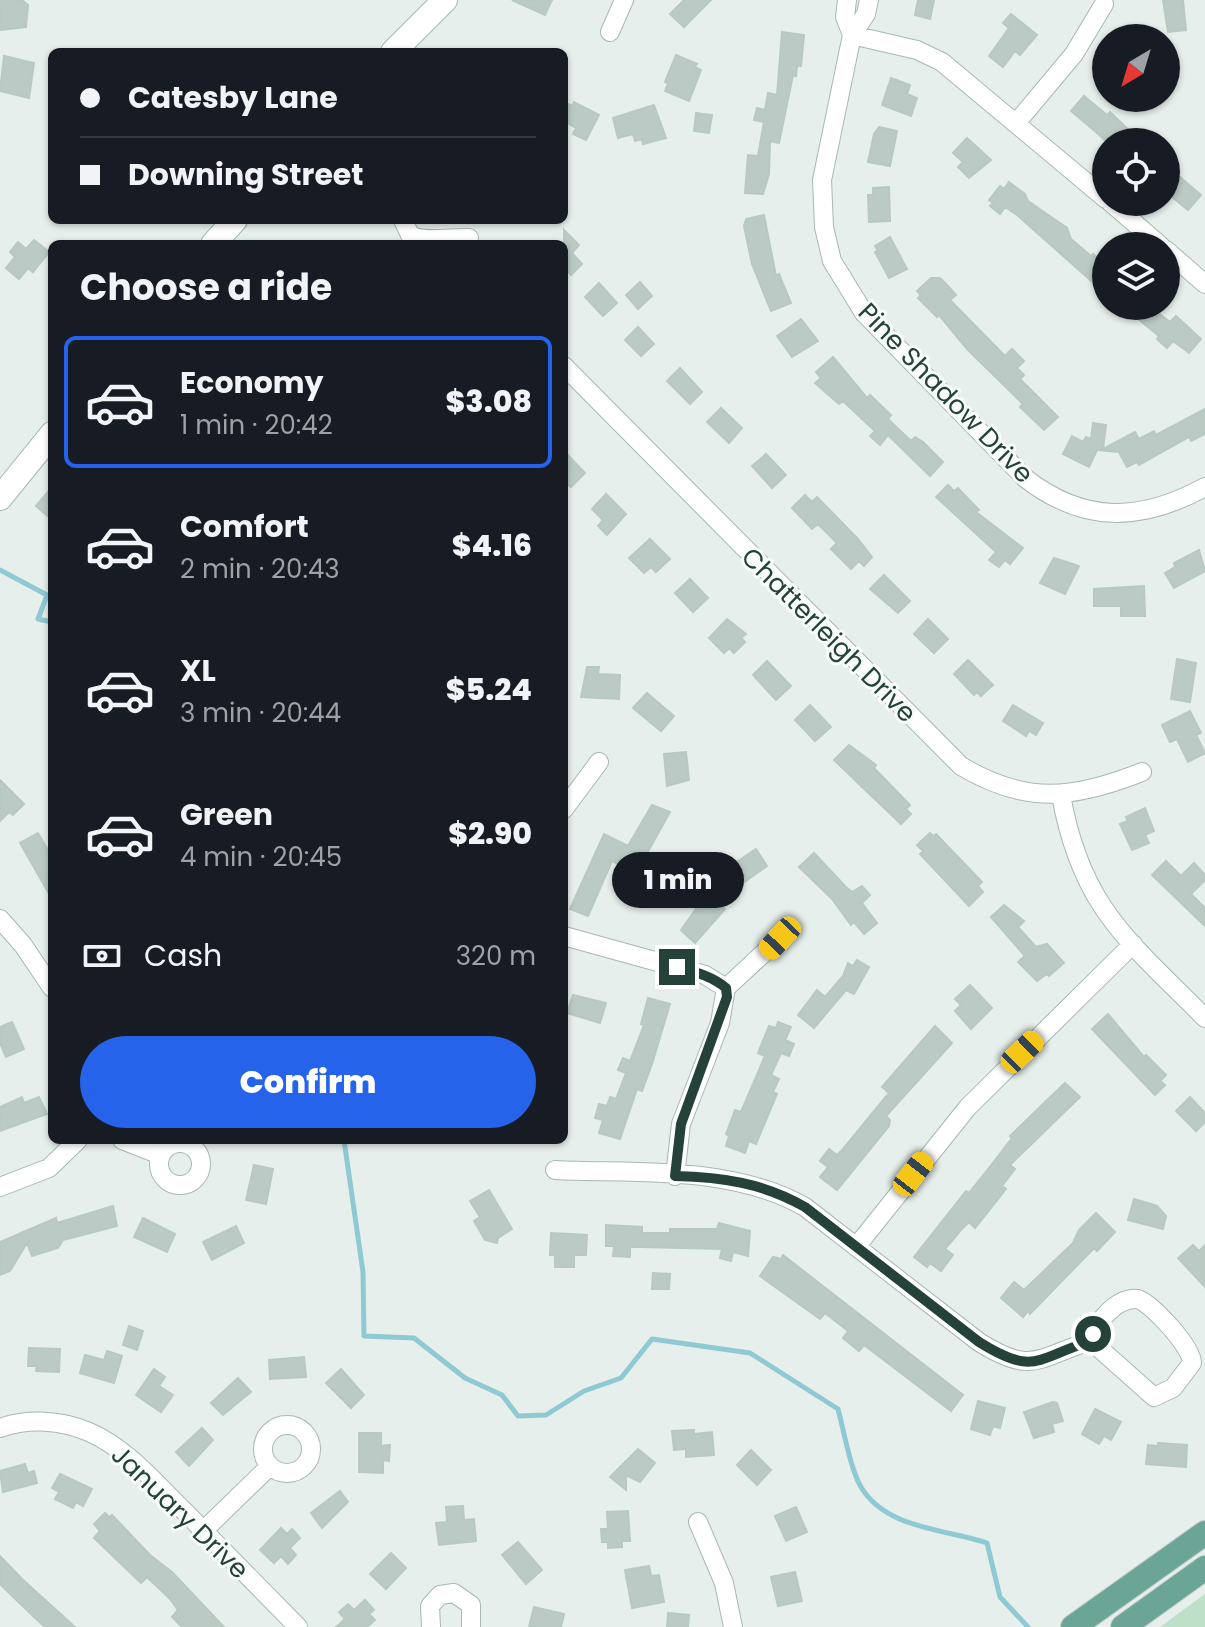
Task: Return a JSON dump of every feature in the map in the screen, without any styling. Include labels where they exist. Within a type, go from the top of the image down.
[{"type":"main road","points":[[1073,1627],[1205,1533]]},
{"type":"main road","points":[[1123,1627],[1205,1568]]},
{"type":"street","points":[[399,48],[445,0]]},
{"type":"street","points":[[610,32],[624,0]]},
{"type":"street","name":"Pine Shadow Drive","points":[[847,0],[845,17],[852,35]]},
{"type":"street","name":"Pine Shadow Drive","points":[[869,0],[866,14],[852,35],[821,197],[832,261],[857,304],[1025,478],[1055,498],[1086,509],[1141,512],[1184,499],[1205,487]]},
{"type":"street","points":[[1017,122],[1074,54],[1104,4]]},
{"type":"street","points":[[852,35],[917,50],[942,62],[1092,186]]},
{"type":"street","points":[[1126,216],[1145,232]]},
{"type":"street","points":[[217,240],[231,224]]},
{"type":"street","points":[[405,224],[410,235],[420,240],[469,234]]},
{"type":"street","points":[[1180,262],[1205,284]]},
{"type":"street","name":"Chatterleigh Drive","points":[[568,370],[946,753],[996,785],[1016,791],[1061,795],[1142,772]]},
{"type":"street","points":[[0,498],[48,439]]},
{"type":"street","points":[[568,804],[599,762]]},
{"type":"street","points":[[1061,795],[1068,836],[1086,882],[1114,925],[1205,1018]]},
{"type":"street","points":[[0,919],[23,945],[48,982]]},
{"type":"street","points":[[568,937],[705,975],[726,988]]},
{"type":"street","points":[[675,1176],[681,1124],[720,1023],[726,988],[780,938]]},
{"type":"street","points":[[856,1247],[968,1107],[1133,944]]},
{"type":"street","points":[[0,1187],[49,1168],[74,1144]]},
{"type":"street","points":[[132,1144],[160,1155]]},
{"type":"street","points":[[555,1170],[727,1179],[763,1187],[805,1207],[1003,1357],[1027,1362],[1050,1359],[1091,1341],[1099,1322],[1124,1301],[1138,1299],[1151,1307],[1190,1351],[1192,1363],[1173,1388],[1154,1397],[1091,1341]]},
{"type":"street","name":"January Drive","points":[[0,1428],[25,1422],[59,1423],[91,1433],[121,1450],[298,1627]]},
{"type":"street","points":[[203,1531],[270,1466]]},
{"type":"street","points":[[698,1522],[724,1583],[733,1627]]},
{"type":"street","points":[[431,1627],[428,1613],[434,1600],[454,1593],[471,1605],[471,1627]]},
{"type":"green space","points":[[1205,1594],[1205,1627],[1160,1627]]},
{"type":"building","points":[[0,0],[22,0],[28,5],[26,27],[0,30]]},
{"type":"building","points":[[512,0],[552,0],[545,15]]},
{"type":"building","points":[[684,0],[711,0],[684,27],[670,14]]},
{"type":"building","points":[[918,0],[934,0],[930,19],[915,15]]},
{"type":"building","points":[[1163,0],[1183,0],[1186,30],[1180,31],[1180,24],[1167,24]]},
{"type":"building","points":[[1011,14],[1037,35],[1020,55],[1015,51],[1003,67],[989,56],[1009,28],[1003,23]]},
{"type":"building","points":[[782,32],[804,35],[801,66],[797,66],[796,76],[793,75],[779,143],[770,141],[769,174],[763,194],[745,193],[748,155],[758,156],[764,122],[754,120],[757,108],[765,110],[768,93],[777,95]]},
{"type":"building","points":[[676,55],[697,64],[695,67],[701,70],[689,101],[665,91],[668,83],[665,82]]},
{"type":"building","points":[[4,56],[34,63],[29,98],[0,91]]},
{"type":"building","points":[[891,78],[910,85],[907,94],[917,98],[911,116],[882,105]]},
{"type":"building","points":[[1084,96],[1092,103],[1092,112],[1107,115],[1110,112],[1127,128],[1092,129],[1071,111]]},
{"type":"building","points":[[574,102],[599,115],[586,140],[573,134],[576,128],[568,123],[568,104],[572,106]]},
{"type":"building","points":[[654,105],[666,138],[643,144],[642,139],[635,141],[633,134],[618,138],[613,118]]},
{"type":"building","points":[[696,113],[712,115],[709,133],[694,131]]},
{"type":"building","points":[[879,127],[897,131],[890,166],[868,162],[874,134]]},
{"type":"building","points":[[967,138],[991,160],[969,178],[958,167],[963,162],[953,153]]},
{"type":"building","points":[[1180,177],[1201,195],[1188,210],[1180,203]]},
{"type":"building","points":[[1009,182],[1025,194],[1028,201],[1067,228],[1071,239],[1092,255],[1092,282],[1017,215],[1005,207],[1000,214],[990,206],[993,203],[989,200],[1000,186],[1004,189]]},
{"type":"building","points":[[889,187],[890,221],[869,222],[868,195],[873,195],[873,188]]},
{"type":"building","points":[[764,215],[776,276],[779,274],[791,303],[771,311],[752,264],[744,226],[746,219]]},
{"type":"building","points":[[564,230],[579,245],[572,253],[582,264],[571,275],[568,272],[568,240],[564,240]]},
{"type":"building","points":[[890,237],[907,269],[889,278],[875,252],[878,251],[875,246]]},
{"type":"building","points":[[34,240],[48,253],[33,272],[28,268],[19,279],[6,268],[15,257],[10,252],[18,242],[26,249]]},
{"type":"building","points":[[931,278],[940,278],[946,284],[956,295],[950,300],[1005,356],[1012,349],[1024,361],[1017,368],[1024,375],[1020,379],[1058,417],[1044,430],[939,315],[937,317],[918,298],[921,295],[917,291]]},
{"type":"building","points":[[640,282],[652,296],[638,309],[626,295]]},
{"type":"building","points":[[599,283],[617,303],[603,316],[585,297]]},
{"type":"building","points":[[801,319],[818,341],[792,357],[777,336]]},
{"type":"building","points":[[1139,320],[1180,320],[1201,339],[1189,353],[1173,341],[1167,348],[1157,339],[1159,336]]},
{"type":"building","points":[[638,327],[654,344],[641,356],[625,340]]},
{"type":"building","points":[[833,357],[867,398],[870,395],[891,415],[888,419],[911,441],[915,437],[923,442],[943,462],[930,476],[888,435],[880,445],[870,436],[875,431],[843,401],[839,404],[815,383],[821,378],[816,372]]},
{"type":"building","points":[[680,368],[702,392],[690,404],[667,381]]},
{"type":"building","points":[[721,408],[742,428],[729,443],[707,422]]},
{"type":"building","points":[[1205,409],[1205,434],[1191,441],[1189,437],[1139,465],[1137,462],[1127,467],[1119,452],[1097,450],[1089,467],[1063,454],[1072,436],[1083,442],[1086,437],[1091,439],[1093,423],[1106,425],[1103,449],[1135,432],[1139,439],[1154,431],[1156,435]]},
{"type":"building","points":[[766,454],[786,475],[772,488],[752,466]]},
{"type":"building","points":[[568,455],[585,473],[571,487],[568,484]]},
{"type":"building","points":[[948,485],[954,491],[958,488],[979,510],[976,512],[1023,548],[1010,564],[1005,560],[999,567],[989,560],[996,552],[936,497]]},
{"type":"building","points":[[48,492],[48,516],[36,506]]},
{"type":"building","points":[[606,494],[626,514],[607,535],[598,526],[603,520],[592,509]]},
{"type":"building","points":[[805,495],[812,502],[817,497],[857,538],[872,557],[864,566],[859,561],[851,569],[831,549],[837,543],[818,524],[812,529],[792,508]]},
{"type":"building","points":[[650,539],[670,559],[656,572],[651,567],[644,573],[629,558]]},
{"type":"building","points":[[1199,550],[1205,571],[1174,588],[1165,573],[1175,567],[1174,563]]},
{"type":"building","points":[[1054,558],[1079,566],[1065,594],[1040,583]]},
{"type":"building","points":[[884,575],[910,601],[898,613],[870,589]]},
{"type":"building","points":[[690,579],[708,598],[693,612],[675,593]]},
{"type":"building","points":[[1144,586],[1145,616],[1121,616],[1121,606],[1094,606],[1094,589]]},
{"type":"building","points":[[727,619],[746,634],[741,638],[745,642],[734,653],[729,648],[724,653],[709,638]]},
{"type":"building","points":[[928,619],[948,639],[934,653],[914,634]]},
{"type":"building","points":[[1177,659],[1196,663],[1190,702],[1171,699]]},
{"type":"building","points":[[968,660],[993,685],[981,696],[977,692],[974,695],[954,674]]},
{"type":"building","points":[[767,661],[791,686],[776,700],[753,675]]},
{"type":"building","points":[[587,667],[599,667],[598,674],[620,675],[619,699],[581,697]]},
{"type":"building","points":[[647,693],[674,716],[661,731],[633,708]]},
{"type":"building","points":[[810,705],[831,727],[815,741],[795,720]]},
{"type":"building","points":[[1013,705],[1043,723],[1036,735],[1029,731],[1026,736],[1003,721]]},
{"type":"building","points":[[1190,711],[1201,733],[1196,735],[1205,753],[1188,762],[1177,739],[1170,742],[1162,725]]},
{"type":"building","points":[[849,745],[876,765],[874,768],[910,805],[906,809],[911,814],[901,824],[834,760]]},
{"type":"building","points":[[686,752],[689,780],[667,786],[664,754]]},
{"type":"building","points":[[0,780],[24,804],[13,815],[9,812],[0,821]]},
{"type":"building","points":[[652,805],[670,812],[646,855],[654,860],[645,873],[623,859],[620,865],[612,861],[588,916],[570,909],[604,834],[628,846]]},
{"type":"building","points":[[1145,808],[1154,831],[1145,835],[1149,843],[1132,850],[1120,824],[1128,821],[1126,817]]},
{"type":"building","points":[[38,833],[48,850],[48,892],[20,843]]},
{"type":"building","points":[[930,833],[933,836],[936,834],[982,882],[978,886],[983,892],[969,906],[920,854],[923,851],[917,845]]},
{"type":"building","points":[[756,849],[767,866],[736,888],[725,870]]},
{"type":"building","points":[[814,853],[852,892],[862,886],[870,895],[862,903],[877,923],[864,934],[854,922],[851,925],[832,899],[799,867]]},
{"type":"building","points":[[1166,861],[1181,876],[1194,863],[1205,875],[1205,880],[1191,894],[1205,908],[1205,926],[1152,875]]},
{"type":"building","points":[[702,888],[725,909],[695,943],[681,930],[698,906],[691,900]]},
{"type":"building","points":[[1004,905],[1024,921],[1018,927],[1036,947],[1047,944],[1064,963],[1049,976],[1047,974],[1037,981],[1018,962],[1025,956],[991,917]]},
{"type":"building","points":[[857,960],[869,967],[854,994],[846,990],[814,1028],[798,1015],[817,990],[825,997],[843,976],[848,963],[853,966]]},
{"type":"building","points":[[970,985],[992,1008],[971,1029],[955,1011],[961,1005],[955,999]]},
{"type":"building","points":[[573,995],[606,1003],[600,1023],[568,1013]]},
{"type":"building","points":[[648,998],[670,1004],[642,1091],[637,1089],[620,1139],[599,1133],[603,1120],[595,1118],[599,1104],[607,1106],[610,1097],[616,1099],[626,1073],[618,1070],[623,1058],[630,1061],[644,1025],[641,1024]]},
{"type":"building","points":[[1108,1014],[1144,1057],[1146,1055],[1166,1075],[1160,1081],[1165,1085],[1155,1095],[1092,1029]]},
{"type":"building","points":[[12,1022],[24,1049],[6,1057],[0,1043],[0,1027]]},
{"type":"building","points":[[778,1022],[791,1027],[785,1040],[794,1044],[789,1056],[781,1053],[771,1075],[779,1079],[773,1092],[777,1094],[756,1144],[749,1141],[745,1153],[726,1146],[729,1136],[726,1134],[735,1110],[741,1112],[765,1056],[758,1053],[769,1026],[776,1028]]},
{"type":"building","points":[[935,1026],[952,1043],[886,1116],[890,1120],[889,1126],[837,1190],[820,1177],[828,1167],[820,1161],[829,1149],[837,1155],[843,1149],[889,1093],[882,1087]]},
{"type":"building","points":[[1065,1083],[1080,1097],[1010,1165],[1015,1169],[1002,1186],[1006,1189],[975,1228],[969,1222],[945,1249],[953,1255],[941,1271],[930,1263],[927,1267],[914,1257],[966,1191],[969,1193],[1012,1138],[1010,1136]]},
{"type":"building","points":[[22,1097],[24,1103],[39,1097],[47,1114],[0,1131],[0,1107]]},
{"type":"building","points":[[1190,1097],[1205,1113],[1205,1122],[1196,1131],[1176,1111]]},
{"type":"building","points":[[254,1165],[273,1169],[266,1204],[246,1200]]},
{"type":"building","points":[[489,1190],[512,1229],[498,1238],[497,1243],[485,1240],[474,1221],[480,1217],[470,1201]]},
{"type":"building","points":[[1134,1199],[1157,1206],[1166,1216],[1163,1229],[1128,1220]]},
{"type":"building","points":[[113,1206],[117,1226],[63,1240],[58,1248],[32,1256],[27,1243],[10,1271],[0,1275],[0,1242],[56,1218],[57,1223]]},
{"type":"building","points":[[1096,1213],[1115,1232],[1097,1251],[1094,1248],[1030,1314],[1028,1311],[1023,1317],[1001,1298],[1014,1282],[1024,1290],[1073,1243],[1079,1230]]},
{"type":"building","points":[[143,1218],[175,1234],[167,1252],[134,1237]]},
{"type":"building","points":[[719,1223],[750,1231],[748,1256],[733,1252],[731,1261],[720,1258],[722,1249],[630,1247],[630,1257],[613,1256],[614,1246],[606,1246],[606,1225],[642,1227],[642,1233],[670,1233],[670,1229],[717,1229]]},
{"type":"building","points":[[236,1226],[244,1243],[212,1260],[203,1242]]},
{"type":"building","points":[[551,1233],[587,1235],[586,1255],[574,1255],[574,1267],[555,1267],[555,1255],[550,1255]]},
{"type":"building","points":[[1193,1245],[1199,1251],[1205,1245],[1205,1287],[1178,1258]]},
{"type":"building","points":[[783,1255],[963,1395],[951,1411],[864,1345],[859,1351],[843,1338],[848,1331],[825,1313],[820,1319],[760,1276],[773,1257],[781,1259]]},
{"type":"building","points":[[653,1273],[670,1274],[669,1289],[652,1289]]},
{"type":"building","points":[[129,1326],[143,1331],[137,1350],[123,1345]]},
{"type":"building","points":[[29,1348],[60,1349],[59,1372],[36,1371],[37,1366],[28,1366]]},
{"type":"building","points":[[107,1351],[122,1356],[114,1383],[80,1373],[85,1355],[104,1360]]},
{"type":"building","points":[[304,1357],[306,1377],[270,1379],[269,1360]]},
{"type":"building","points":[[154,1369],[165,1377],[159,1386],[173,1395],[161,1412],[136,1395]]},
{"type":"building","points":[[341,1369],[364,1395],[351,1408],[326,1383]]},
{"type":"building","points":[[238,1378],[251,1392],[223,1415],[211,1403]]},
{"type":"building","points":[[978,1401],[1005,1408],[1000,1428],[993,1426],[990,1435],[971,1429]]},
{"type":"building","points":[[1057,1403],[1063,1421],[1052,1424],[1054,1432],[1034,1438],[1024,1412]]},
{"type":"building","points":[[1095,1409],[1121,1422],[1111,1440],[1104,1436],[1099,1444],[1082,1434]]},
{"type":"building","points":[[202,1428],[213,1440],[189,1466],[176,1452]]},
{"type":"building","points":[[694,1430],[694,1434],[712,1432],[714,1455],[686,1457],[686,1449],[674,1450],[672,1431]]},
{"type":"building","points":[[359,1433],[381,1433],[381,1446],[390,1445],[389,1461],[383,1460],[383,1473],[359,1472]]},
{"type":"building","points":[[1158,1443],[1187,1445],[1186,1467],[1146,1464],[1148,1445],[1158,1446]]},
{"type":"building","points":[[638,1449],[655,1463],[640,1482],[626,1475],[626,1490],[610,1477]]},
{"type":"building","points":[[751,1450],[771,1470],[757,1485],[737,1465]]},
{"type":"building","points":[[25,1464],[28,1473],[34,1471],[37,1483],[3,1492],[0,1471]]},
{"type":"building","points":[[60,1474],[92,1489],[83,1506],[76,1502],[73,1508],[55,1499],[59,1492],[52,1488]]},
{"type":"building","points":[[340,1491],[348,1502],[322,1528],[311,1513]]},
{"type":"building","points":[[463,1506],[464,1520],[474,1519],[476,1541],[439,1545],[436,1523],[447,1522],[446,1507]]},
{"type":"building","points":[[796,1507],[807,1532],[786,1541],[775,1516]]},
{"type":"building","points":[[628,1511],[630,1541],[622,1541],[622,1547],[608,1548],[608,1542],[602,1542],[601,1529],[608,1529],[607,1512]]},
{"type":"building","points":[[105,1513],[109,1517],[112,1515],[150,1555],[172,1572],[224,1627],[182,1627],[172,1617],[178,1610],[170,1599],[147,1577],[141,1583],[94,1538],[100,1531],[94,1524]]},
{"type":"building","points":[[281,1528],[287,1534],[292,1529],[300,1538],[290,1548],[296,1555],[288,1564],[281,1556],[274,1563],[260,1550]]},
{"type":"building","points":[[518,1542],[542,1570],[526,1584],[502,1555]]},
{"type":"building","points":[[391,1553],[406,1568],[386,1589],[370,1574]]},
{"type":"building","points":[[0,1556],[75,1627],[45,1627],[34,1617],[0,1584]]},
{"type":"building","points":[[649,1566],[651,1576],[659,1575],[664,1602],[632,1608],[625,1570]]},
{"type":"building","points":[[795,1572],[802,1601],[778,1606],[771,1577]]},
{"type":"building","points":[[365,1600],[374,1610],[369,1614],[375,1620],[367,1627],[336,1627],[345,1619],[339,1612],[348,1604],[354,1610]]},
{"type":"building","points":[[534,1607],[564,1614],[561,1627],[529,1627]]},
{"type":"building","points":[[668,1613],[689,1615],[688,1627],[667,1627]]},
{"type":"waterway","points":[[0,570],[47,595],[38,619],[48,621]]},
{"type":"waterway","points":[[345,1144],[363,1272],[364,1336],[414,1338],[465,1378],[502,1395],[518,1416],[546,1415],[584,1391],[621,1378],[652,1339],[750,1353],[838,1409],[861,1487],[885,1512],[918,1526],[987,1543],[1000,1597],[1028,1627]]},
{"type":"route","points":[[677,967],[720,983],[726,988],[727,997],[681,1124],[675,1176],[727,1179],[784,1195],[805,1207],[979,1342],[1008,1359],[1027,1362],[1050,1359],[1091,1341],[1093,1334]]}]
